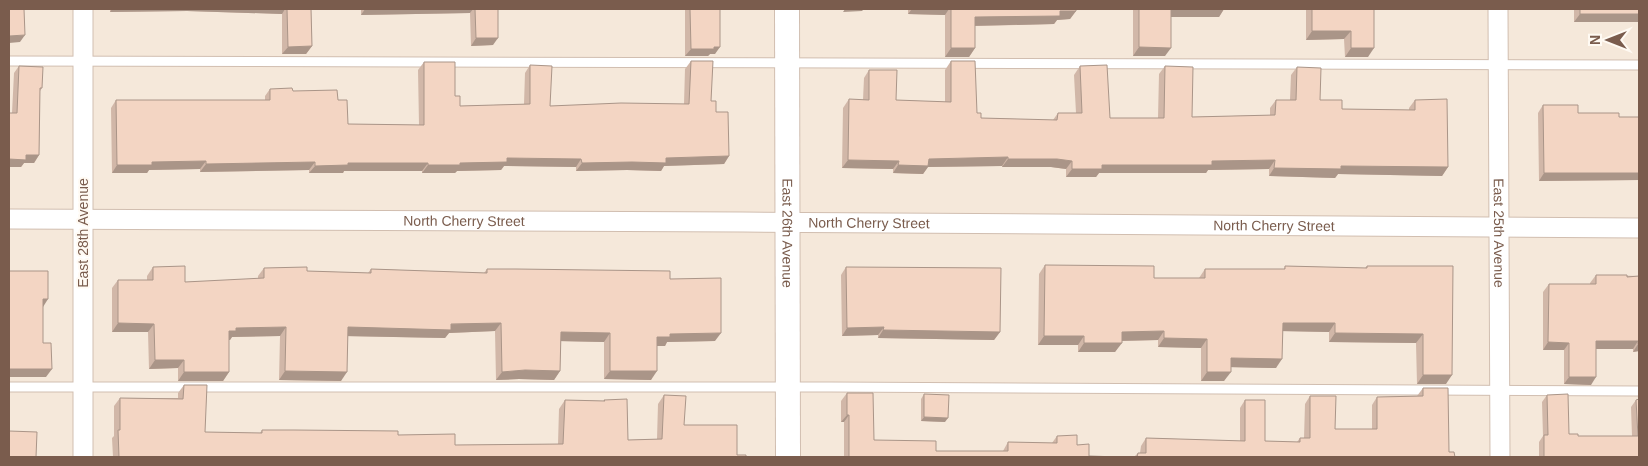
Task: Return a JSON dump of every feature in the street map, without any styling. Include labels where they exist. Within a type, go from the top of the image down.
[{"type":"street","name":"East 28th Avenue","points":[[83,9],[83,457]]},
{"type":"street","name":"East 26th Avenue","points":[[787,9],[788,457]]},
{"type":"street","name":"East 25th Avenue","points":[[1498,9],[1500,457]]},
{"type":"street","name":"North Cherry Street","points":[[9,219],[1639,228]]},
{"type":"lane","points":[[9,61],[1639,65]]},
{"type":"lane","points":[[9,387],[1639,390]]},
{"type":"shaded area","points":[[9,9],[1639,9],[1639,457],[9,457]]},
{"type":"building","points":[[9,9],[24,9],[25,35],[9,36]]},
{"type":"building","points":[[287,9],[311,9],[312,46],[288,47]]},
{"type":"building","points":[[475,9],[498,9],[498,38],[476,38]]},
{"type":"building","points":[[690,9],[720,9],[720,47],[714,47],[714,49],[691,49]]},
{"type":"building","points":[[951,9],[1076,9],[1076,11],[1060,11],[1060,16],[975,17],[975,48],[951,48]]},
{"type":"building","points":[[1139,9],[1171,9],[1171,48],[1139,47]]},
{"type":"building","points":[[1312,9],[1374,9],[1374,48],[1351,48],[1351,31],[1312,31]]},
{"type":"building","points":[[1580,9],[1639,9],[1639,14],[1580,14]]},
{"type":"building","points":[[691,61],[713,61],[711,101],[716,101],[716,112],[728,112],[729,156],[666,158],[666,163],[582,163],[581,159],[507,158],[507,162],[460,163],[460,165],[348,163],[348,165],[315,166],[315,162],[206,164],[206,161],[152,162],[152,165],[117,165],[116,100],[270,100],[270,89],[292,88],[293,91],[337,90],[338,100],[347,100],[348,124],[424,125],[424,62],[455,62],[455,96],[460,96],[460,106],[530,104],[530,65],[552,66],[550,106],[621,103],[689,104]]},
{"type":"building","points":[[951,61],[975,61],[977,113],[981,113],[981,118],[1057,120],[1058,113],[1082,113],[1080,66],[1107,65],[1110,118],[1164,118],[1165,66],[1193,67],[1192,117],[1275,115],[1276,100],[1296,100],[1297,67],[1321,68],[1320,100],[1342,100],[1342,109],[1415,110],[1415,100],[1447,99],[1448,167],[1341,166],[1341,169],[1274,168],[1275,160],[1212,161],[1212,165],[1102,165],[1102,169],[1072,169],[1072,161],[1057,159],[1008,159],[1008,157],[929,159],[928,166],[898,165],[899,161],[848,160],[849,99],[869,100],[869,70],[897,70],[896,100],[951,102]]},
{"type":"building","points":[[19,66],[43,67],[42,88],[40,88],[39,155],[26,155],[26,160],[9,159],[9,113],[17,113]]},
{"type":"building","points":[[1543,105],[1578,105],[1578,113],[1619,113],[1619,117],[1639,117],[1639,173],[1544,173]]},
{"type":"building","points":[[1045,265],[1154,266],[1154,278],[1205,278],[1205,269],[1285,269],[1285,266],[1367,268],[1367,266],[1453,266],[1452,375],[1423,375],[1423,334],[1335,333],[1335,323],[1283,323],[1282,359],[1231,358],[1231,372],[1207,372],[1207,339],[1164,338],[1164,331],[1122,332],[1122,343],[1084,343],[1084,336],[1044,336]]},
{"type":"building","points":[[185,266],[185,282],[264,278],[264,268],[307,267],[307,271],[371,273],[371,269],[487,273],[487,269],[670,271],[670,279],[721,278],[721,333],[670,334],[670,337],[657,337],[657,371],[610,371],[610,333],[561,332],[560,371],[525,370],[502,372],[501,323],[451,324],[451,330],[348,327],[347,372],[285,371],[286,327],[236,328],[236,331],[229,331],[229,372],[184,372],[184,360],[155,360],[154,324],[118,323],[118,280],[153,280],[153,267]]},
{"type":"building","points":[[846,267],[1001,268],[1000,332],[883,330],[884,327],[847,328]]},
{"type":"building","points":[[9,271],[48,271],[48,299],[43,299],[43,343],[51,343],[52,369],[9,369]]},
{"type":"building","points":[[1596,275],[1639,276],[1639,344],[1638,341],[1596,341],[1596,377],[1569,377],[1569,343],[1548,342],[1549,284],[1596,284]]},
{"type":"building","points":[[184,385],[207,385],[205,432],[262,433],[262,430],[398,431],[398,435],[455,434],[455,445],[563,444],[565,400],[605,401],[627,399],[628,440],[662,439],[664,395],[686,396],[684,425],[737,425],[737,455],[746,455],[746,457],[119,457],[120,398],[183,399]]},
{"type":"building","points":[[1423,388],[1448,388],[1449,452],[1454,452],[1455,457],[1137,457],[1138,453],[1146,453],[1146,438],[1245,441],[1245,400],[1265,400],[1265,441],[1300,442],[1300,438],[1310,438],[1310,396],[1336,396],[1335,429],[1377,429],[1377,397],[1423,396]]},
{"type":"building","points":[[847,393],[873,393],[874,440],[936,441],[936,451],[1008,451],[1008,442],[1057,443],[1057,436],[1077,435],[1077,445],[1089,444],[1089,456],[1119,457],[849,457]]},
{"type":"building","points":[[924,394],[949,395],[948,418],[924,417]]},
{"type":"building","points":[[1568,394],[1569,434],[1578,434],[1578,436],[1638,436],[1636,400],[1639,399],[1639,457],[1544,457],[1544,435],[1548,435],[1547,395]]},
{"type":"building","points":[[9,431],[37,432],[36,457],[9,457]]}]
